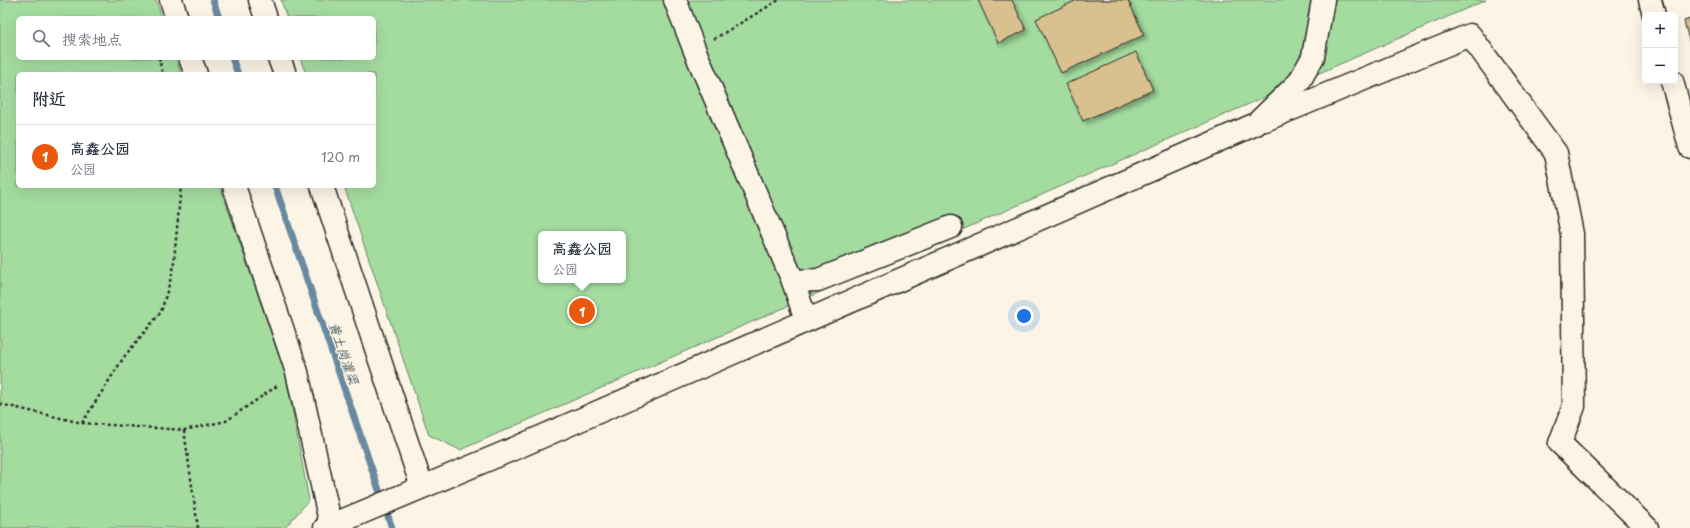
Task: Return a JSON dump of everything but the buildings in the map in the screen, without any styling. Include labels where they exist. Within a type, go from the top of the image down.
[{"type":"street","points":[[171,0],[176,16]]},
{"type":"street","points":[[260,0],[265,16]]},
{"type":"street","points":[[675,0],[695,51],[793,281],[806,320]]},
{"type":"street","points":[[1256,124],[1299,82],[1313,58],[1323,0]]},
{"type":"street","points":[[1650,0],[1653,12]]},
{"type":"street","points":[[235,188],[297,372],[328,527],[518,447],[1256,124],[1470,35],[1556,153],[1572,234],[1574,406],[1560,443],[1647,528]]},
{"type":"street","points":[[191,60],[195,72]]},
{"type":"street","points":[[280,60],[284,72]]},
{"type":"street","points":[[1673,84],[1687,125],[1690,147]]},
{"type":"street","points":[[323,188],[415,490]]},
{"type":"street","points":[[793,281],[818,280],[951,227]]},
{"type":"path","points":[[695,51],[779,0]]},
{"type":"path","points":[[159,60],[162,72]]},
{"type":"path","points":[[82,423],[124,357],[161,312],[173,270],[181,188]]},
{"type":"path","points":[[0,404],[82,423],[184,430],[226,421],[297,372]]},
{"type":"path","points":[[184,430],[198,528]]},
{"type":"green space","points":[[0,0],[156,0],[161,16],[16,16],[16,60],[177,60],[180,72],[16,72],[16,188],[221,188],[286,376],[309,500],[285,528],[0,528]]},
{"type":"green space","points":[[281,0],[1486,0],[460,450],[429,435],[345,188],[376,188],[376,72],[305,72],[301,60],[376,60],[376,16],[286,16]]},
{"type":"waterway","name":"黄土岗灌渠","points":[[213,0],[218,16]]},
{"type":"waterway","name":"黄土岗灌渠","points":[[233,60],[237,72]]},
{"type":"waterway","name":"黄土岗灌渠","points":[[276,188],[392,528]]},
{"type":"place","name":"高鑫公园","points":[[582,311]]}]
